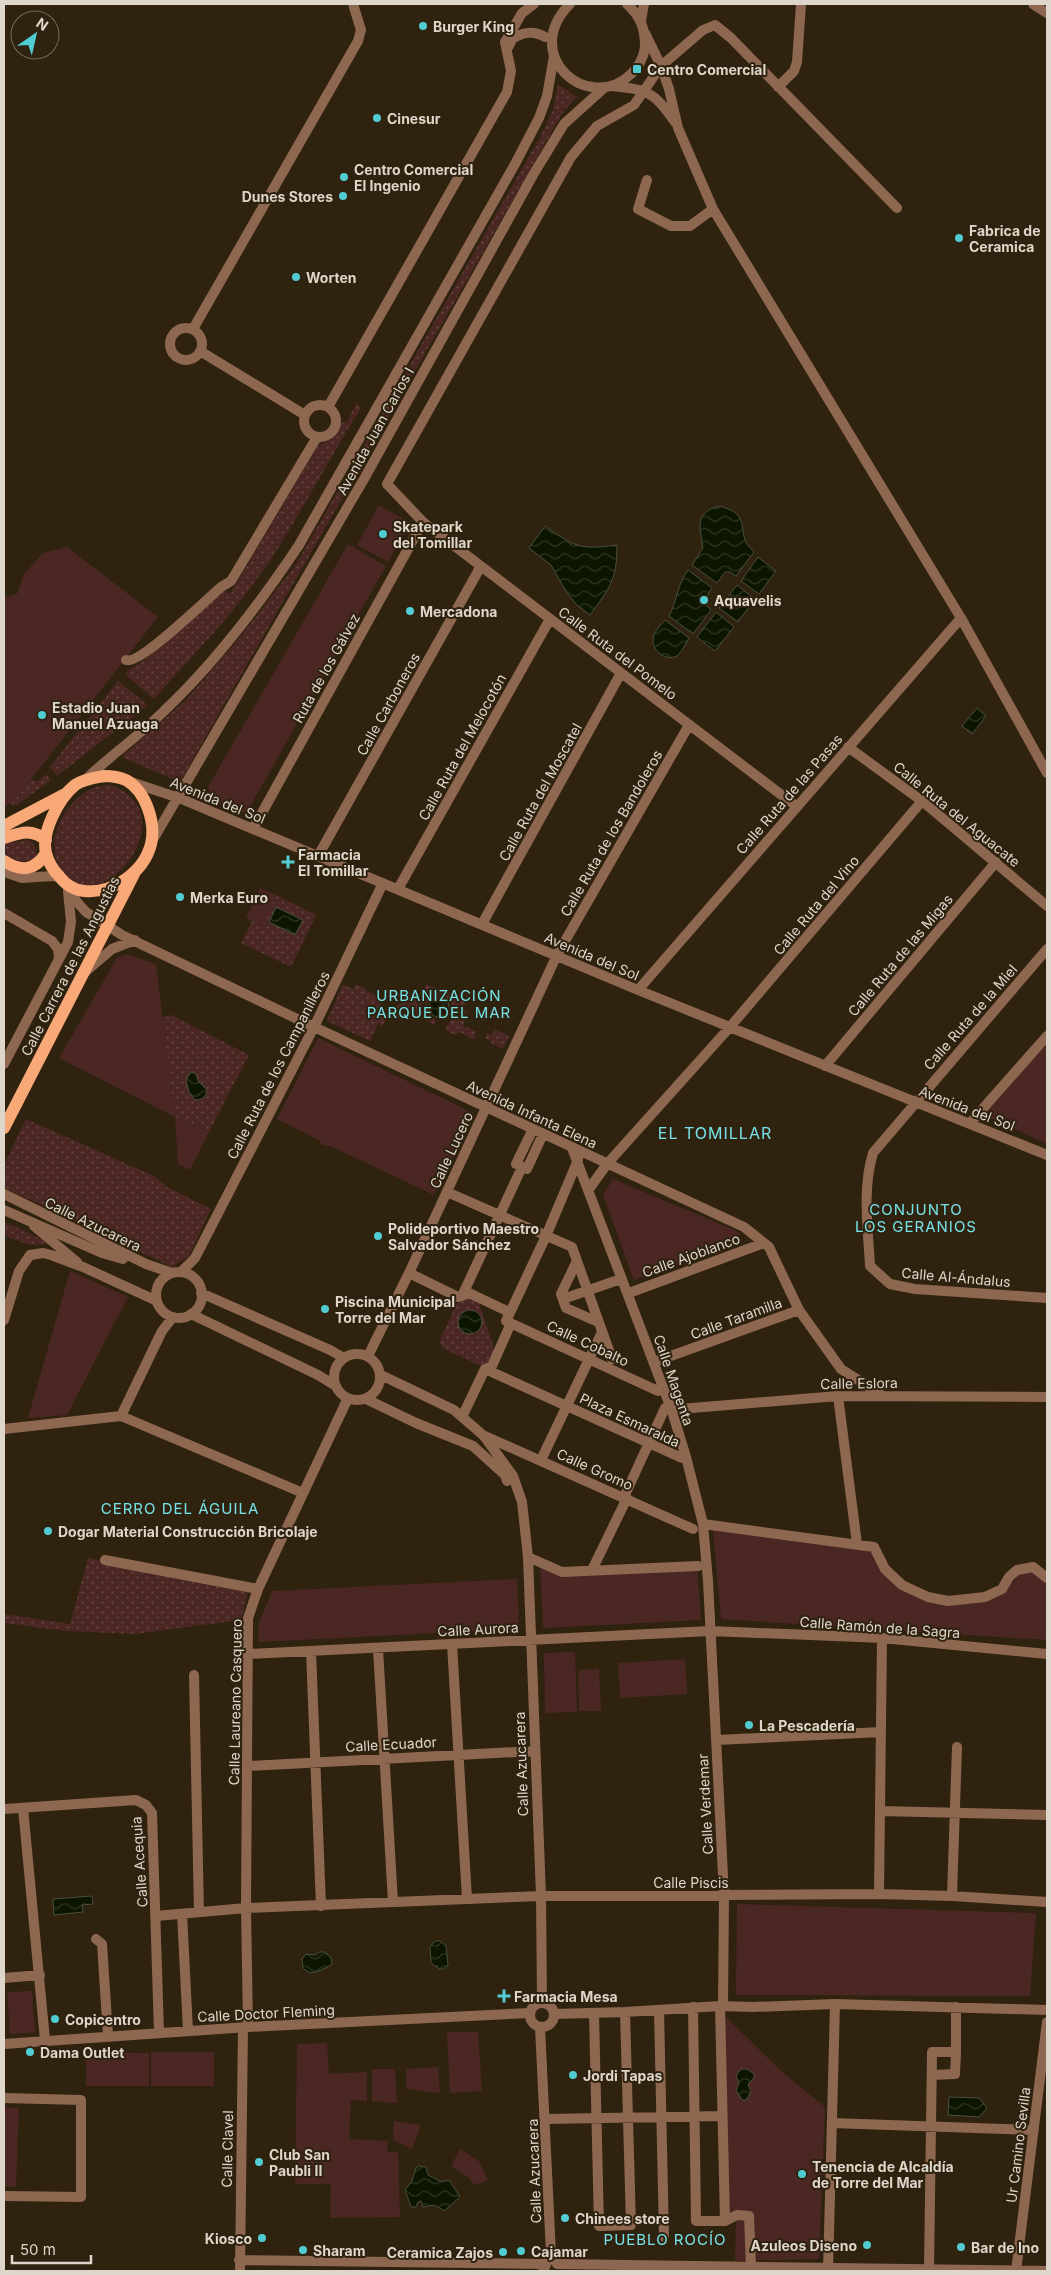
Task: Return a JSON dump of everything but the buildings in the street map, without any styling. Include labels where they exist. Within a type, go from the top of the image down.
[{"type":"main road","points":[[4,826],[67,793],[86,779],[115,776],[127,781],[140,793],[148,807],[151,821],[151,844],[135,872],[120,883],[100,890],[84,891],[63,881],[38,834],[28,832],[4,838]]},
{"type":"main road","points":[[4,861],[17,868],[26,869],[36,866],[46,847],[57,811],[67,793]]},
{"type":"main road","name":"Calle Carrera de las Angustias","points":[[4,1128],[135,872]]},
{"type":"street","points":[[193,329],[358,41],[361,30],[353,4]]},
{"type":"street","points":[[328,407],[507,92],[511,71],[505,42],[522,12],[534,4]]},
{"type":"street","points":[[86,779],[163,713],[194,682],[268,592],[299,545],[515,164],[539,118],[547,96],[554,56],[552,32],[558,15],[570,4]]},
{"type":"street","points":[[627,4],[641,21],[661,66],[678,128],[713,210],[961,618],[1047,773]]},
{"type":"street","points":[[641,21],[644,4]]},
{"type":"street","points":[[778,87],[794,71],[797,62],[801,4]]},
{"type":"street","points":[[1033,4],[1047,12]]},
{"type":"street","points":[[644,90],[654,79],[661,66],[703,30],[715,25],[731,38],[896,208]]},
{"type":"street","points":[[508,57],[512,39],[520,34],[538,33],[545,37]]},
{"type":"street","name":"Avenida Juan Carlos I","points":[[151,844],[364,479],[533,175],[564,124],[607,87],[625,80],[636,69],[644,52],[645,33]]},
{"type":"street","points":[[554,56],[559,66],[571,79],[585,86],[644,90],[661,103],[678,128]]},
{"type":"street","name":"Calle Ruta del Pomelo","points":[[644,90],[634,105],[597,126],[571,157],[387,484],[423,522],[796,806]]},
{"type":"street","points":[[647,180],[638,209],[671,226],[690,226],[713,210]]},
{"type":"street","points":[[182,327],[193,329],[202,341],[200,351],[194,358],[182,360],[173,354],[169,347],[170,340],[176,331],[182,327]]},
{"type":"street","points":[[200,351],[305,415]]},
{"type":"street","points":[[316,405],[328,407],[334,413],[336,425],[329,435],[317,437],[311,435],[304,427],[305,415],[310,408],[316,405]]},
{"type":"street","points":[[126,660],[134,660],[149,650],[221,587],[231,581],[317,437]]},
{"type":"street","name":"Ruta de los Gálvez","points":[[253,829],[423,522]]},
{"type":"street","name":"Calle Carboneros","points":[[318,856],[481,566]]},
{"type":"street","name":"Calle Ruta de las Pasas","points":[[638,990],[961,618]]},
{"type":"street","name":"Calle Ruta del Melocotón","points":[[398,889],[550,619]]},
{"type":"street","name":"Calle Ruta del Moscatel","points":[[482,924],[621,673]]},
{"type":"street","name":"Calle Ruta de los Bandoleros","points":[[557,955],[689,725]]},
{"type":"street","name":"Calle Ruta del Aguacate","points":[[848,747],[922,801],[1047,906]]},
{"type":"street","name":"Avenida del Sol","points":[[127,781],[179,798],[638,990],[1047,1154]]},
{"type":"street","name":"Calle Ruta del Vino","points":[[589,1189],[608,1164],[730,1027],[922,801]]},
{"type":"street","name":"Calle Ruta de las Migas","points":[[824,1066],[996,862]]},
{"type":"street","points":[[4,872],[22,878],[52,876],[63,881],[71,922],[68,942],[4,1064]]},
{"type":"street","name":"Avenida Infanta Elena","points":[[63,881],[86,912],[134,940],[486,1108],[744,1227],[769,1247],[799,1310],[840,1369],[883,1396]]},
{"type":"street","name":"Calle Ruta de los Campanilleros","points":[[193,1277],[195,1258],[314,1027],[383,883]]},
{"type":"street","points":[[4,913],[52,941],[58,949],[60,958]]},
{"type":"street","points":[[84,974],[112,949],[134,940]]},
{"type":"street","name":"Calle Ruta de la Miel","points":[[914,1102],[1047,949]]},
{"type":"street","name":"Calle Lucero","points":[[368,1356],[409,1273],[557,955]]},
{"type":"street","points":[[971,1122],[1047,1036]]},
{"type":"street","name":"Calle Al-Ándalus","points":[[914,1102],[873,1153],[869,1164],[866,1205],[870,1266],[890,1284],[915,1289],[1047,1298]]},
{"type":"street","points":[[533,1129],[516,1164],[527,1170],[543,1134]]},
{"type":"street","name":"Calle Magenta","points":[[572,1148],[629,1293],[654,1362],[668,1410],[686,1457],[698,1527],[710,1631]]},
{"type":"street","points":[[462,1417],[485,1369],[492,1366],[509,1319],[578,1160]]},
{"type":"street","points":[[462,1296],[522,1167]]},
{"type":"street","points":[[447,1192],[572,1247],[612,1359]]},
{"type":"street","name":"Calle Azucarera","points":[[4,1194],[146,1264]]},
{"type":"street","name":"Calle Azucarera","points":[[4,1210],[102,1253],[177,1273]]},
{"type":"street","points":[[26,1219],[83,1267]]},
{"type":"street","name":"Calle Ajoblanco","points":[[629,1293],[764,1243]]},
{"type":"street","points":[[4,1320],[19,1271],[30,1256],[43,1253],[83,1267],[157,1301]]},
{"type":"street","name":"Calle Ruta de los Campanilleros","points":[[177,1273],[195,1258]]},
{"type":"street","points":[[577,1261],[561,1294],[566,1308],[598,1322]]},
{"type":"street","points":[[177,1273],[193,1277],[200,1287],[201,1293],[197,1309],[185,1317],[173,1317],[162,1310],[157,1301],[156,1294],[160,1282],[177,1273]]},
{"type":"street","name":"Calle Cobalto","points":[[409,1273],[458,1297],[469,1293],[509,1319],[658,1391]]},
{"type":"street","points":[[563,1299],[618,1280]]},
{"type":"street","points":[[201,1293],[344,1358]]},
{"type":"street","points":[[162,1310],[162,1331]]},
{"type":"street","name":"Calle Taramilla","points":[[654,1362],[799,1310]]},
{"type":"street","points":[[191,1314],[318,1375],[336,1386],[348,1398],[366,1399],[374,1393],[380,1385],[380,1375],[375,1362],[368,1356],[358,1354],[344,1358],[335,1370],[336,1386]]},
{"type":"street","points":[[121,1416],[162,1331],[173,1317]]},
{"type":"street","points":[[541,1460],[602,1332]]},
{"type":"street","name":"Plaza Esmaralda","points":[[485,1369],[682,1458]]},
{"type":"street","name":"Calle Azucarera","points":[[380,1375],[454,1410],[484,1436],[512,1476],[522,1502],[528,1558],[541,1896],[542,2003]]},
{"type":"street","points":[[838,1396],[857,1544]]},
{"type":"street","name":"Calle Eslora","points":[[668,1410],[838,1396],[1047,1397]]},
{"type":"street","name":"Calle Laureano Casquero","points":[[245,2027],[248,1618],[258,1589],[348,1398]]},
{"type":"street","name":"Calle Azucarera","points":[[366,1399],[416,1423],[473,1446],[505,1475],[525,1523]]},
{"type":"street","points":[[592,1570],[626,1498],[649,1443],[668,1410]]},
{"type":"street","points":[[4,1429],[121,1416],[303,1493]]},
{"type":"street","name":"Calle Gromo","points":[[484,1436],[698,1527],[874,1547],[885,1569],[902,1585],[928,1597],[948,1601],[985,1598],[1002,1589],[1009,1577],[1017,1570],[1033,1567],[1047,1578]]},
{"type":"street","points":[[528,1558],[562,1572],[698,1566]]},
{"type":"street","points":[[105,1560],[258,1589]]},
{"type":"street","name":"Calle Ramón de la Sagra","points":[[710,1631],[882,1638],[1047,1654]]},
{"type":"street","name":"Calle Aurora","points":[[247,1654],[378,1649],[530,1639],[710,1631]]},
{"type":"street","name":"Calle Verdemar","points":[[710,1631],[724,1895],[721,2006],[722,2116],[726,2221]]},
{"type":"street","points":[[880,1894],[882,1638]]},
{"type":"street","points":[[452,1644],[466,1899]]},
{"type":"street","points":[[378,1649],[392,1902]]},
{"type":"street","points":[[311,1651],[321,1906]]},
{"type":"street","points":[[194,1675],[199,1912]]},
{"type":"street","points":[[716,1740],[881,1732]]},
{"type":"street","points":[[952,1896],[957,1747]]},
{"type":"street","name":"Calle Ecuador","points":[[248,1766],[535,1751]]},
{"type":"street","name":"Calle Acequia","points":[[4,1809],[136,1800],[146,1805],[152,1813],[159,2032]]},
{"type":"street","points":[[23,1808],[45,2040]]},
{"type":"street","points":[[880,1811],[1047,1815]]},
{"type":"street","name":"Calle Piscis","points":[[156,1916],[246,1908],[541,1896],[880,1894],[1047,1902]]},
{"type":"street","points":[[182,1914],[188,2030]]},
{"type":"street","points":[[96,1939],[102,1944],[108,2036]]},
{"type":"street","points":[[4,1978],[40,1975]]},
{"type":"street","points":[[542,2003],[551,2008],[554,2014],[550,2024],[540,2027],[533,2024],[530,2013],[532,2007],[542,2003]]},
{"type":"street","points":[[828,2270],[835,2004]]},
{"type":"street","points":[[554,2014],[625,2012],[692,2007],[835,2004],[1047,2010]]},
{"type":"street","points":[[692,2007],[696,2221],[726,2221],[737,2215],[750,2216],[750,2267]]},
{"type":"street","points":[[932,2075],[955,2074],[956,2007]]},
{"type":"street","points":[[659,2010],[664,2237]]},
{"type":"street","points":[[594,2013],[599,2226],[631,2225],[625,2012]]},
{"type":"street","name":"Calle Doctor Fleming","points":[[4,2044],[188,2030],[530,2013]]},
{"type":"street","name":"Ur Camino Sevilla","points":[[1016,2271],[1047,2022]]},
{"type":"street","name":"Calle Clavel","points":[[240,2271],[245,2027]]},
{"type":"street","name":"Calle Azucarera","points":[[540,2027],[546,2119],[547,2263],[560,2267]]},
{"type":"street","points":[[929,2270],[932,2052],[956,2052]]},
{"type":"street","points":[[4,2098],[81,2100],[81,2197],[4,2196]]},
{"type":"street","points":[[546,2119],[722,2116]]},
{"type":"street","points":[[832,2123],[1034,2130]]},
{"type":"street","points":[[239,2260],[547,2263]]},
{"type":"street","points":[[560,2267],[750,2267],[828,2270],[1047,2271]]},
{"type":"shaded area","points":[[558,84],[577,97],[563,112],[180,782],[121,757],[185,701],[241,636],[296,564],[540,137],[553,110]]},
{"type":"shaded area","points":[[356,403],[361,408],[275,553],[242,599],[154,699],[127,676],[126,672],[146,659],[223,590],[230,594],[318,446],[335,436],[341,423],[347,422]]},
{"type":"shaded area","name":"Skatepark del Tomillar","points":[[379,505],[409,522],[388,562],[357,545]]},
{"type":"shaded area","points":[[348,544],[386,566],[246,814],[223,805],[214,798],[208,787]]},
{"type":"shaded area","name":"Estadio Juan Manuel Azuaga","points":[[67,547],[158,617],[15,800],[4,807],[4,597],[17,594],[24,574],[43,553]]},
{"type":"shaded area","points":[[118,681],[148,705],[57,776],[50,767]]},
{"type":"shaded area","points":[[46,774],[51,780],[17,805],[10,805],[31,780],[38,781]]},
{"type":"shaded area","points":[[110,785],[133,799],[142,819],[140,840],[130,860],[114,876],[95,885],[76,883],[60,868],[55,857],[54,845],[60,821],[67,810],[84,793],[95,787]]},
{"type":"shaded area","points":[[29,840],[36,847],[37,856],[33,859],[21,861],[4,856],[4,844]]},
{"type":"shaded area","points":[[260,888],[276,895],[262,926],[246,918]]},
{"type":"shaded area","points":[[276,895],[316,915],[291,967],[241,943],[252,921],[262,925]]},
{"type":"shaded area","points":[[127,954],[156,964],[175,1117],[59,1058],[117,958]]},
{"type":"shaded area","points":[[343,984],[353,989],[356,984],[364,987],[377,996],[376,1000],[382,1005],[381,1008],[394,1014],[398,1003],[401,1004],[403,990],[421,998],[426,984],[460,997],[459,1000],[464,1002],[467,1000],[463,1010],[467,1012],[463,1026],[476,1031],[474,1040],[460,1032],[455,1035],[445,1030],[451,1020],[452,1004],[444,995],[433,996],[426,1005],[423,1003],[422,1005],[429,1016],[436,1020],[435,1025],[404,1009],[398,1020],[388,1017],[381,1027],[379,1022],[370,1041],[327,1020]]},
{"type":"shaded area","points":[[171,1015],[249,1055],[209,1132],[175,1117],[162,1017]]},
{"type":"shaded area","points":[[494,1029],[509,1036],[503,1049],[485,1038],[487,1033],[492,1035]]},
{"type":"shaded area","points":[[318,1038],[475,1114],[434,1195],[330,1146],[322,1145],[319,1140],[277,1119]]},
{"type":"shaded area","points":[[1047,1043],[1047,1144],[989,1117],[986,1113]]},
{"type":"shaded area","points":[[175,1117],[209,1132],[190,1170],[178,1164]]},
{"type":"shaded area","points":[[26,1119],[154,1176],[167,1187],[211,1209],[189,1256],[172,1267],[5,1188],[4,1165]]},
{"type":"shaded area","points":[[613,1179],[739,1232],[741,1242],[634,1280],[603,1195]]},
{"type":"shaded area","points":[[4,1221],[51,1244],[29,1245],[4,1235]]},
{"type":"shaded area","points":[[70,1271],[128,1297],[67,1415],[28,1418]]},
{"type":"shaded area","points":[[470,1297],[478,1301],[496,1353],[491,1362],[481,1366],[444,1349],[439,1342],[457,1303]]},
{"type":"shaded area","points":[[713,1529],[864,1548],[873,1554],[885,1576],[902,1590],[926,1601],[1003,1592],[1022,1572],[1032,1572],[1047,1583],[1047,1640],[721,1619]]},
{"type":"shaded area","points":[[88,1558],[248,1592],[241,1620],[135,1634],[66,1631],[4,1623],[4,1614],[70,1624]]},
{"type":"shaded area","points":[[540,1565],[562,1575],[697,1568],[701,1620],[543,1628]]},
{"type":"shaded area","points":[[517,1579],[519,1629],[258,1642],[259,1623],[272,1591]]},
{"type":"shaded area","points":[[575,1652],[577,1712],[545,1713],[544,1653]]},
{"type":"shaded area","points":[[685,1659],[687,1694],[620,1698],[618,1663]]},
{"type":"shaded area","points":[[599,1669],[601,1711],[579,1711],[578,1670]]},
{"type":"shaded area","points":[[737,1904],[1036,1913],[1030,1996],[736,1995]]},
{"type":"shaded area","points":[[32,1991],[35,2032],[10,2034],[7,1992]]},
{"type":"shaded area","points":[[723,2014],[781,2071],[825,2107],[819,2259],[735,2261],[736,2220],[728,2217]]},
{"type":"shaded area","points":[[447,2032],[478,2032],[482,2091],[450,2093]]},
{"type":"shaded area","points":[[327,2043],[329,2074],[367,2072],[367,2101],[351,2100],[349,2139],[388,2141],[387,2152],[398,2152],[400,2217],[330,2218],[331,2184],[295,2184],[297,2044]]},
{"type":"shaded area","points":[[86,2052],[149,2053],[149,2086],[86,2086]]},
{"type":"shaded area","points":[[151,2052],[214,2052],[214,2086],[151,2086]]},
{"type":"shaded area","points":[[438,2067],[440,2093],[406,2089],[406,2069]]},
{"type":"shaded area","points":[[372,2069],[395,2069],[397,2103],[372,2101]]},
{"type":"shaded area","points":[[4,2107],[19,2108],[16,2187],[4,2186]]},
{"type":"shaded area","points":[[394,2121],[421,2125],[412,2149],[393,2140]]},
{"type":"shaded area","points":[[460,2149],[479,2161],[488,2180],[474,2185],[468,2177],[451,2166]]},
{"type":"water","points":[[719,506],[737,514],[741,520],[744,538],[754,552],[736,576],[730,572],[725,572],[717,583],[692,565],[703,548],[700,527],[702,517],[711,509]]},
{"type":"water","points":[[545,526],[564,539],[578,545],[594,547],[617,545],[616,567],[611,583],[590,615],[577,605],[567,593],[551,565],[529,548]]},
{"type":"water","points":[[758,557],[776,571],[759,594],[741,581]]},
{"type":"water","points":[[688,570],[712,588],[705,599],[706,605],[711,610],[693,634],[669,616]]},
{"type":"water","points":[[737,585],[755,599],[738,622],[719,608]]},
{"type":"water","points":[[716,612],[734,627],[715,651],[697,637]]},
{"type":"water","points":[[665,620],[689,638],[678,655],[670,658],[661,655],[653,644],[654,634]]},
{"type":"water","points":[[977,708],[986,716],[972,734],[962,726]]},
{"type":"water","points":[[276,907],[303,920],[295,935],[269,922]]},
{"type":"water","points":[[439,997],[446,1000],[449,1007],[446,1014],[439,1017],[432,1014],[429,1007],[432,1000]]},
{"type":"water","points":[[191,1072],[196,1074],[198,1081],[207,1090],[203,1098],[195,1100],[189,1092],[186,1080]]},
{"type":"water","points":[[465,1310],[475,1310],[482,1317],[482,1327],[475,1334],[465,1334],[458,1327],[458,1317]]},
{"type":"water","points":[[92,1896],[93,1904],[82,1905],[83,1912],[54,1915],[53,1899]]},
{"type":"water","points":[[435,1941],[440,1941],[446,1946],[448,1965],[444,1969],[439,1969],[431,1962],[430,1947]]},
{"type":"water","points":[[319,1952],[325,1952],[331,1958],[332,1964],[310,1973],[303,1968],[302,1959],[306,1954],[316,1955]]},
{"type":"water","points":[[741,2069],[747,2069],[754,2074],[754,2078],[748,2084],[751,2092],[746,2100],[742,2100],[736,2090],[739,2083],[736,2076]]},
{"type":"water","points":[[949,2097],[979,2098],[987,2108],[979,2117],[948,2115]]},
{"type":"water","points":[[419,2166],[426,2167],[428,2175],[442,2182],[449,2180],[460,2197],[444,2211],[435,2205],[423,2207],[421,2201],[418,2202],[416,2207],[411,2207],[405,2190],[412,2181],[416,2168]]},
{"type":"place","name":"Burger King","points":[[423,26]]},
{"type":"place","name":"Centro Comercial","points":[[637,69]]},
{"type":"place","name":"Cinesur","points":[[377,118]]},
{"type":"place","name":"Centro Comercial El Ingenio","points":[[344,177]]},
{"type":"place","name":"Dunes Stores","points":[[343,196]]},
{"type":"place","name":"Fabrica de Ceramica","points":[[959,238]]},
{"type":"place","name":"Worten","points":[[296,277]]},
{"type":"place","name":"Skatepark del Tomillar","points":[[383,534]]},
{"type":"place","name":"Aquavelis","points":[[704,600]]},
{"type":"place","name":"Mercadona","points":[[410,611]]},
{"type":"place","name":"Estadio Juan Manuel Azuaga","points":[[42,715]]},
{"type":"place","name":"Farmacia El Tomillar","points":[[288,862]]},
{"type":"place","name":"Merka Euro","points":[[180,897]]},
{"type":"place","name":"Polideportivo Maestro Salvador Sánchez","points":[[378,1236]]},
{"type":"place","name":"Piscina Municipal Torre del Mar","points":[[325,1309]]},
{"type":"place","name":"Dogar Material Construcción Bricolaje","points":[[48,1531]]},
{"type":"place","name":"La Pescadería","points":[[749,1725]]},
{"type":"place","name":"Farmacia Mesa","points":[[504,1996]]},
{"type":"place","name":"Copicentro","points":[[55,2019]]},
{"type":"place","name":"Dama Outlet","points":[[30,2052]]},
{"type":"place","name":"Jordi Tapas","points":[[573,2075]]},
{"type":"place","name":"Club San Paubli II","points":[[259,2162]]},
{"type":"place","name":"Tenencia de Alcaldía de Torre del Mar","points":[[802,2174]]},
{"type":"place","name":"Chinees store","points":[[565,2218]]},
{"type":"place","name":"Kiosco","points":[[262,2238]]},
{"type":"place","name":"Azuleos Diseno","points":[[867,2245]]},
{"type":"place","name":"Bar de Ino","points":[[961,2247]]},
{"type":"place","name":"Sharam","points":[[303,2250]]},
{"type":"place","name":"Cajamar","points":[[521,2251]]},
{"type":"place","name":"Ceramica Zajos","points":[[503,2252]]},
{"type":"district","name":"URBANIZACIÓN PARQUE DEL MAR","points":[[439,1004]]},
{"type":"district","name":"EL TOMILLAR","points":[[715,1133]]},
{"type":"district","name":"CONJUNTO LOS GERANIOS","points":[[916,1218]]},
{"type":"district","name":"CERRO DEL ÁGUILA","points":[[180,1508]]},
{"type":"district","name":"PUEBLO ROCÍO","points":[[665,2239]]}]
